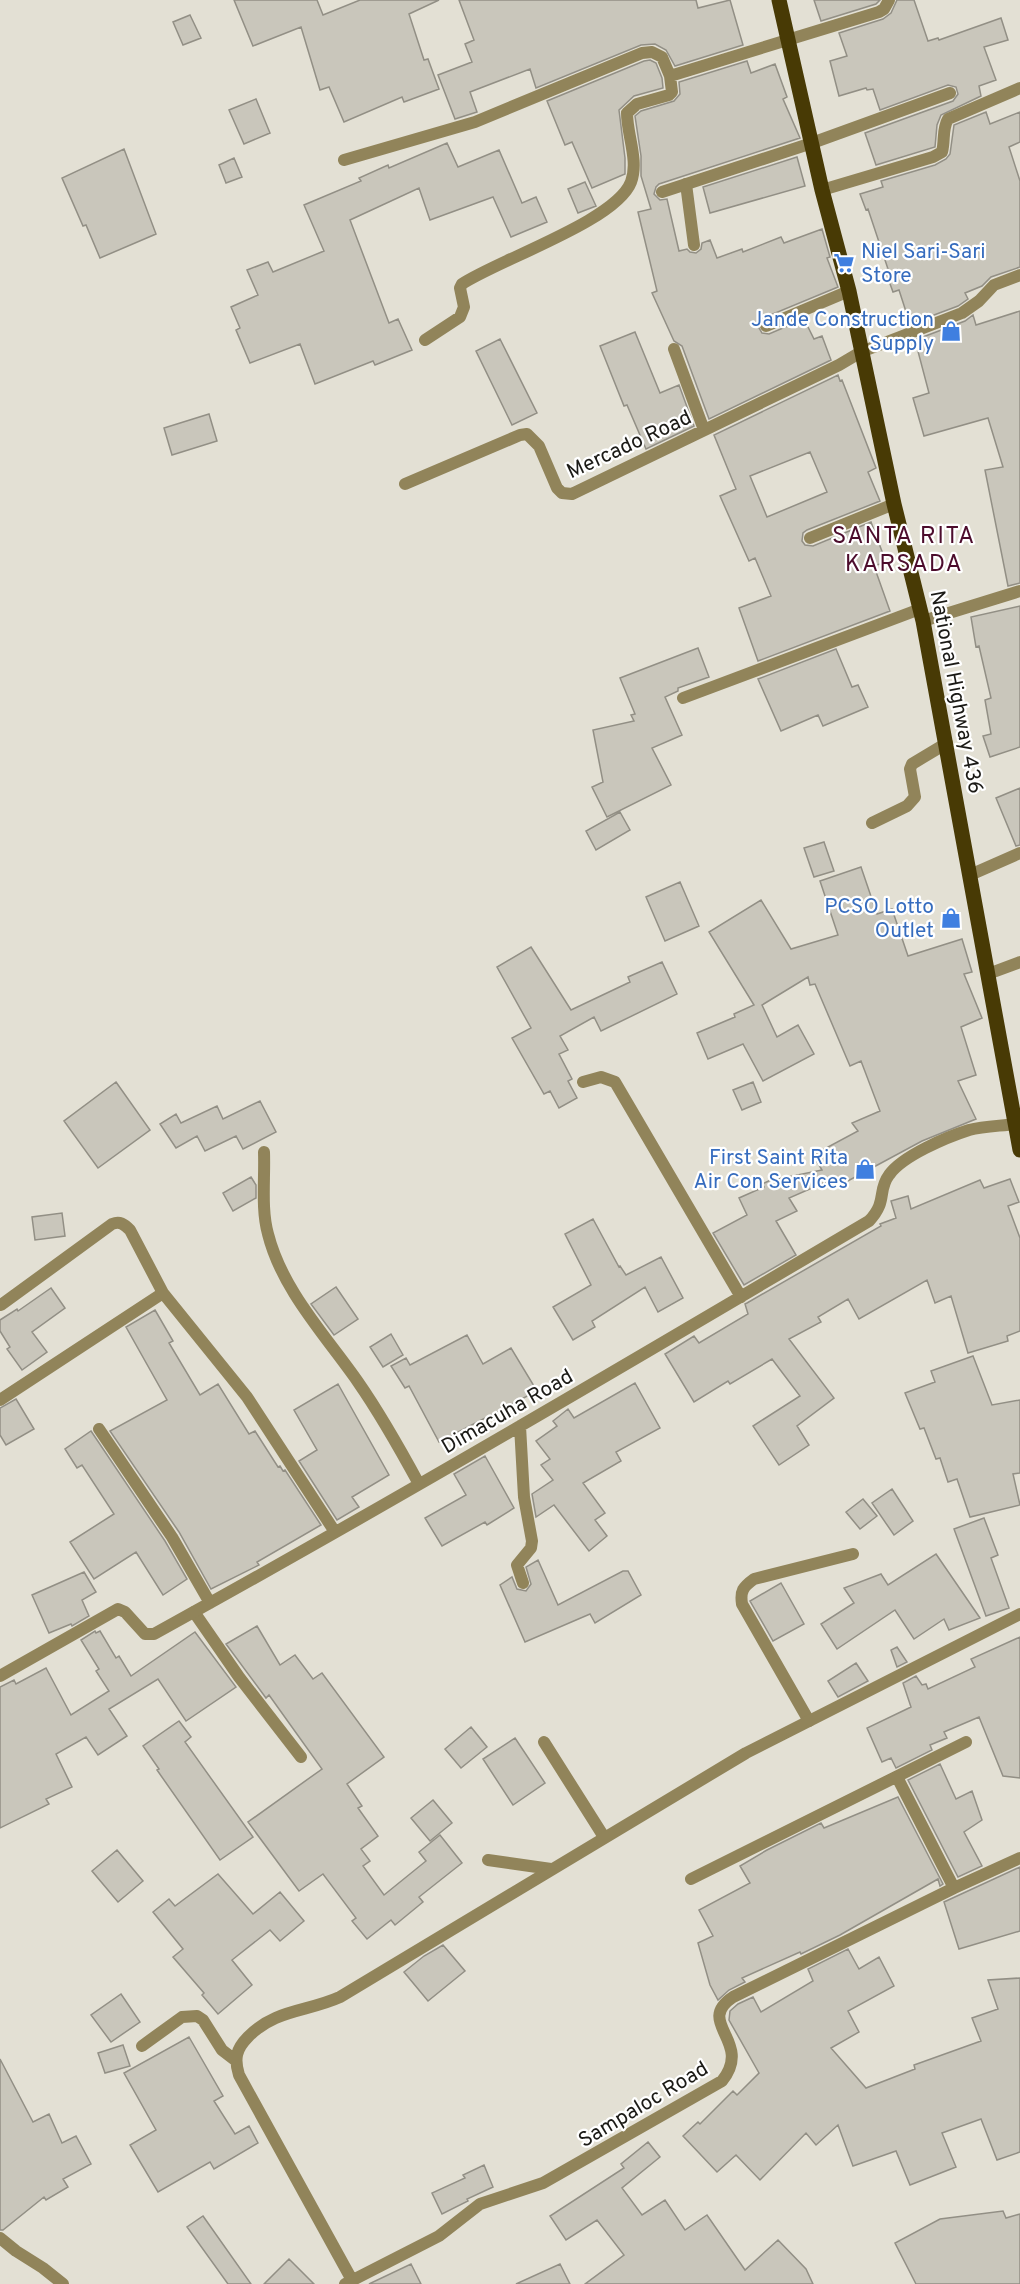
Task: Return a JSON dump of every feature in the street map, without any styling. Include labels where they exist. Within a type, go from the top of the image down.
[{"type":"main road","name":"National Highway 436","points":[[779,0],[822,190],[849,291],[894,504],[921,615],[947,743],[1020,1150]]},
{"type":"street","points":[[670,76],[879,12],[884,9],[889,0]]},
{"type":"street","points":[[344,160],[475,122],[642,53],[652,52],[662,57],[670,76],[672,90],[669,95],[637,104],[627,113],[633,167],[631,182],[616,203],[585,222],[465,282],[460,288],[464,307],[460,317],[425,340]]},
{"type":"street","points":[[822,190],[933,157],[942,152],[945,143],[944,125],[948,119],[1020,87]]},
{"type":"street","points":[[662,192],[812,143],[950,93]]},
{"type":"street","points":[[686,184],[694,245]]},
{"type":"street","name":"Mercado Road","points":[[405,484],[527,434],[538,446],[557,488],[562,493],[572,494],[839,365],[861,352],[962,313],[979,302],[994,285],[1020,275]]},
{"type":"street","points":[[766,326],[849,291]]},
{"type":"street","points":[[674,349],[704,430]]},
{"type":"street","points":[[810,538],[894,504]]},
{"type":"street","points":[[683,698],[921,615],[1020,591]]},
{"type":"street","points":[[872,823],[912,802],[916,793],[910,769],[912,764],[947,743]]},
{"type":"street","points":[[970,876],[1020,853]]},
{"type":"street","points":[[988,974],[1020,962]]},
{"type":"street","points":[[583,1082],[601,1077],[615,1082],[741,1297]]},
{"type":"street","name":"Dimacuha Road","points":[[0,1676],[118,1609],[125,1612],[145,1634],[149,1635],[194,1612],[520,1426],[869,1221],[879,1209],[884,1184],[889,1175],[906,1160],[970,1130],[1015,1124]]},
{"type":"street","points":[[264,1152],[267,1233],[276,1259],[303,1304],[375,1408],[418,1484]]},
{"type":"street","points":[[2,1305],[117,1222],[124,1224],[130,1230],[163,1293],[247,1397],[336,1532]]},
{"type":"street","points":[[0,1400],[163,1293]]},
{"type":"street","points":[[520,1426],[524,1497],[532,1541],[531,1548],[517,1565],[524,1583]]},
{"type":"street","points":[[99,1429],[172,1537],[210,1603]]},
{"type":"street","points":[[809,1721],[742,1605],[741,1594],[744,1586],[754,1579],[853,1554]]},
{"type":"street","points":[[194,1612],[239,1677],[301,1757]]},
{"type":"street","points":[[347,2283],[239,2075],[236,2053],[258,2027],[271,2019],[324,2005],[340,1998],[746,1753],[1020,1614]]},
{"type":"street","points":[[544,1742],[604,1838]]},
{"type":"street","points":[[691,1879],[966,1743]]},
{"type":"street","points":[[897,1777],[954,1888]]},
{"type":"street","name":"Sampaloc Road","points":[[347,2283],[439,2236],[480,2204],[543,2183],[722,2081],[729,2072],[733,2059],[731,2048],[718,2017],[724,2003],[954,1888],[1020,1858]]},
{"type":"street","points":[[488,1860],[551,1869]]},
{"type":"street","points":[[142,2046],[182,2017],[197,2016],[203,2020],[222,2050],[236,2060]]},
{"type":"street","points":[[0,2238],[63,2284]]},
{"type":"building","points":[[234,0],[317,0],[323,15],[360,0],[439,0],[409,14],[424,60],[428,59],[439,89],[404,102],[402,97],[344,122],[329,87],[320,90],[301,27],[253,46]]},
{"type":"building","points":[[459,0],[696,0],[698,8],[730,0],[743,45],[675,66],[666,50],[655,44],[641,45],[536,88],[530,69],[470,92],[477,112],[455,119],[438,75],[472,62],[465,44],[474,40]]},
{"type":"building","points":[[814,0],[880,0],[876,4],[821,21]]},
{"type":"building","points":[[897,0],[914,0],[928,41],[938,38],[939,40],[1001,18],[1008,40],[984,47],[996,80],[979,86],[981,96],[941,115],[937,125],[935,147],[876,165],[865,133],[953,101],[958,94],[956,87],[948,85],[880,110],[873,89],[867,90],[866,88],[839,96],[830,61],[847,56],[839,33],[883,19],[891,13]]},
{"type":"building","points":[[190,15],[201,38],[183,45],[173,22]]},
{"type":"building","points":[[650,60],[656,63],[663,88],[634,96],[619,110],[625,174],[592,188],[572,142],[565,145],[547,101]]},
{"type":"building","points":[[747,61],[751,73],[775,64],[787,97],[783,99],[800,138],[659,184],[654,194],[660,200],[667,199],[679,251],[687,249],[696,253],[701,249],[702,243],[710,240],[717,258],[742,249],[743,252],[781,237],[784,243],[822,229],[830,257],[827,258],[838,287],[763,318],[758,326],[762,333],[769,334],[804,319],[814,339],[822,336],[831,360],[709,419],[682,346],[674,341],[652,293],[657,291],[638,212],[651,209],[641,176],[641,156],[635,116],[641,111],[674,101],[680,94],[679,82]]},
{"type":"building","points":[[256,99],[270,133],[244,144],[229,110]]},
{"type":"building","points":[[986,112],[990,124],[1020,112],[1020,142],[1009,147],[1020,181],[1020,267],[991,277],[982,286],[965,293],[968,299],[958,306],[910,324],[899,290],[893,292],[885,270],[888,269],[868,209],[866,210],[860,194],[883,187],[881,181],[935,165],[946,159],[950,154],[954,125]]},
{"type":"building","points":[[447,143],[458,167],[499,150],[522,203],[536,197],[547,222],[511,237],[493,197],[430,220],[419,188],[350,220],[389,323],[398,319],[412,350],[375,365],[373,361],[315,384],[300,344],[250,363],[236,330],[240,328],[231,307],[258,295],[247,270],[268,262],[273,272],[324,251],[304,205],[361,181],[359,178],[388,165],[389,168]]},
{"type":"building","points":[[124,149],[156,234],[100,258],[62,178]]},
{"type":"building","points":[[797,157],[805,186],[710,213],[703,187]]},
{"type":"building","points":[[234,158],[242,177],[226,183],[219,165]]},
{"type":"building","points":[[585,182],[596,206],[578,213],[568,189]]},
{"type":"building","points":[[1020,311],[1020,583],[1008,586],[985,470],[1003,467],[988,418],[924,436],[913,398],[929,393],[915,340],[965,321],[973,315],[976,325]]},
{"type":"building","points":[[635,332],[660,393],[679,385],[694,426],[646,449],[627,405],[624,406],[600,346]]},
{"type":"building","points":[[500,339],[537,413],[512,425],[476,351]]},
{"type":"building","points":[[838,375],[840,381],[842,380],[876,468],[868,472],[880,501],[807,530],[803,533],[802,541],[805,545],[813,546],[871,522],[886,562],[874,566],[890,611],[758,661],[739,608],[771,596],[755,558],[749,561],[720,496],[736,489],[714,435]],"holes":[[[810,452],[827,492],[767,517],[750,476]]]},
{"type":"building","points":[[209,414],[217,441],[172,455],[164,428]]},
{"type":"building","points":[[1020,606],[1020,747],[990,757],[983,736],[991,734],[985,700],[991,698],[979,646],[976,647],[971,617]]},
{"type":"building","points":[[698,648],[709,677],[678,688],[678,691],[665,697],[682,735],[652,748],[671,785],[607,817],[592,787],[603,782],[593,730],[634,721],[631,715],[635,714],[620,678]]},
{"type":"building","points":[[836,649],[852,687],[858,685],[868,707],[823,726],[818,715],[781,731],[758,679]]},
{"type":"building","points":[[1020,788],[1020,845],[1016,846],[996,798]]},
{"type":"building","points":[[620,812],[630,830],[596,850],[586,831]]},
{"type":"building","points":[[824,842],[834,871],[814,877],[804,848]]},
{"type":"building","points":[[861,867],[877,914],[892,909],[908,956],[962,939],[972,972],[964,974],[982,1018],[961,1027],[976,1075],[958,1081],[976,1119],[922,1141],[833,1189],[828,1181],[789,1198],[797,1211],[776,1221],[796,1255],[744,1285],[713,1233],[747,1215],[739,1198],[764,1187],[762,1184],[777,1177],[778,1179],[822,1170],[813,1155],[858,1131],[852,1123],[880,1111],[861,1061],[850,1066],[815,984],[810,985],[808,977],[762,1005],[777,1037],[798,1025],[814,1054],[763,1081],[743,1044],[708,1059],[697,1033],[735,1017],[734,1014],[754,1005],[709,932],[761,900],[791,949],[838,935],[820,881]]},
{"type":"building","points":[[680,882],[699,926],[665,941],[646,897]]},
{"type":"building","points":[[531,947],[571,1010],[630,982],[628,977],[662,962],[677,994],[601,1031],[594,1017],[560,1036],[568,1050],[559,1054],[572,1079],[568,1081],[577,1098],[559,1108],[550,1091],[544,1094],[512,1038],[531,1028],[497,967]]},
{"type":"building","points":[[116,1082],[150,1130],[98,1168],[64,1121]]},
{"type":"building","points":[[753,1082],[761,1102],[742,1110],[733,1090]]},
{"type":"building","points":[[260,1101],[276,1132],[243,1149],[236,1136],[205,1151],[197,1136],[176,1148],[160,1124],[176,1114],[181,1123],[217,1106],[223,1119]]},
{"type":"building","points":[[251,1177],[256,1185],[256,1198],[233,1211],[223,1193]]},
{"type":"building","points":[[1010,1179],[1019,1202],[1008,1206],[1020,1238],[1020,1331],[1007,1336],[1008,1341],[968,1353],[951,1296],[935,1303],[927,1280],[859,1319],[848,1299],[818,1317],[821,1322],[789,1339],[834,1398],[797,1426],[809,1445],[779,1465],[753,1426],[800,1396],[772,1359],[730,1384],[728,1381],[694,1402],[665,1354],[694,1336],[699,1343],[748,1314],[745,1304],[881,1226],[880,1224],[896,1218],[891,1201],[908,1196],[911,1209],[980,1180],[984,1188]]},
{"type":"building","points":[[62,1213],[65,1236],[35,1240],[32,1217]]},
{"type":"building","points":[[593,1219],[619,1267],[626,1275],[661,1257],[683,1298],[658,1312],[645,1287],[592,1321],[595,1327],[573,1340],[553,1307],[591,1285],[565,1234]]},
{"type":"building","points":[[336,1287],[358,1319],[334,1335],[311,1304]]},
{"type":"building","points":[[51,1288],[65,1308],[32,1332],[47,1352],[22,1370],[7,1349],[10,1347],[0,1331],[0,1320],[17,1309],[18,1311]]},
{"type":"building","points":[[155,1310],[173,1341],[169,1343],[200,1395],[218,1384],[249,1434],[255,1431],[278,1467],[285,1470],[321,1525],[257,1562],[259,1565],[211,1589],[179,1532],[110,1431],[167,1400],[126,1327]]},
{"type":"building","points":[[391,1334],[403,1355],[383,1367],[370,1347]]},
{"type":"building","points":[[467,1335],[483,1364],[511,1348],[537,1391],[439,1442],[409,1386],[405,1388],[391,1366],[406,1358],[410,1365]]},
{"type":"building","points":[[973,1356],[992,1405],[1020,1400],[1020,1473],[1013,1474],[1020,1505],[970,1517],[957,1479],[948,1482],[940,1458],[936,1459],[924,1428],[920,1429],[905,1393],[935,1382],[931,1371]]},
{"type":"building","points":[[635,1383],[660,1428],[616,1452],[621,1461],[583,1483],[605,1513],[595,1520],[607,1536],[589,1551],[554,1505],[536,1517],[532,1494],[553,1480],[541,1465],[550,1459],[536,1441],[557,1426],[553,1421],[568,1409],[574,1418]]},
{"type":"building","points":[[338,1384],[389,1475],[352,1497],[359,1507],[337,1520],[299,1461],[317,1450],[294,1410]]},
{"type":"building","points":[[16,1399],[34,1429],[6,1445],[0,1435],[0,1408]]},
{"type":"building","points":[[91,1431],[165,1541],[187,1579],[163,1595],[136,1552],[94,1579],[70,1542],[114,1514],[82,1465],[77,1468],[65,1449]]},
{"type":"building","points":[[485,1456],[514,1508],[487,1525],[485,1522],[442,1546],[425,1518],[466,1495],[454,1474]]},
{"type":"building","points":[[892,1489],[913,1521],[894,1535],[872,1503]]},
{"type":"building","points":[[863,1499],[877,1516],[860,1529],[846,1512]]},
{"type":"building","points":[[984,1518],[998,1555],[991,1558],[1009,1608],[986,1616],[954,1529]]},
{"type":"building","points":[[936,1554],[980,1618],[949,1630],[944,1619],[914,1639],[895,1610],[837,1649],[821,1624],[854,1603],[844,1588],[881,1574],[888,1585]]},
{"type":"building","points":[[538,1560],[558,1605],[623,1571],[628,1571],[641,1595],[595,1623],[590,1614],[525,1642],[500,1585],[512,1577],[517,1589],[526,1591],[531,1584],[526,1567]]},
{"type":"building","points":[[84,1572],[96,1592],[82,1600],[89,1616],[72,1626],[71,1624],[49,1633],[32,1595]]},
{"type":"building","points":[[781,1583],[804,1624],[773,1641],[750,1601]]},
{"type":"building","points":[[257,1626],[280,1665],[295,1655],[313,1679],[322,1673],[384,1757],[347,1784],[362,1806],[358,1808],[378,1836],[361,1849],[370,1861],[363,1866],[384,1895],[426,1861],[419,1852],[440,1835],[462,1863],[419,1897],[423,1902],[395,1925],[391,1920],[367,1939],[352,1921],[356,1918],[323,1874],[299,1891],[248,1822],[322,1769],[269,1695],[266,1698],[226,1644]]},
{"type":"building","points":[[95,1631],[96,1633],[100,1631],[116,1658],[119,1656],[131,1676],[195,1632],[236,1687],[186,1721],[158,1679],[109,1709],[127,1736],[98,1755],[86,1737],[56,1754],[72,1787],[46,1799],[49,1804],[0,1828],[0,1687],[14,1680],[16,1684],[46,1668],[71,1715],[109,1691],[96,1671],[99,1669],[81,1640]]},
{"type":"building","points":[[1020,1637],[1020,1778],[1003,1776],[979,1717],[944,1732],[947,1738],[930,1745],[932,1750],[896,1768],[891,1758],[882,1762],[867,1728],[911,1707],[903,1683],[916,1676],[922,1685],[926,1684],[928,1689],[975,1667],[971,1659]]},
{"type":"building","points":[[897,1647],[907,1662],[897,1667],[891,1650]]},
{"type":"building","points":[[856,1663],[868,1681],[838,1697],[828,1681]]},
{"type":"building","points":[[179,1721],[191,1737],[185,1742],[253,1837],[220,1860],[157,1770],[159,1769],[143,1746]]},
{"type":"building","points":[[471,1727],[487,1747],[461,1768],[445,1749]]},
{"type":"building","points":[[515,1738],[545,1783],[513,1805],[483,1759]]},
{"type":"building","points":[[940,1764],[956,1799],[972,1791],[982,1820],[964,1832],[982,1866],[958,1877],[908,1780]]},
{"type":"building","points":[[898,1797],[943,1884],[940,1886],[938,1879],[840,1935],[742,1978],[745,1982],[729,1990],[718,2000],[710,1985],[698,1943],[713,1936],[699,1910],[750,1883],[740,1866],[767,1850],[821,1823],[824,1828]]},
{"type":"building","points":[[433,1800],[452,1823],[430,1841],[411,1818]]},
{"type":"building","points":[[117,1850],[143,1881],[118,1902],[92,1871]]},
{"type":"building","points":[[1020,1867],[1020,1931],[959,1949],[944,1902]]},
{"type":"building","points":[[218,1874],[253,1914],[280,1892],[304,1921],[280,1941],[270,1930],[232,1960],[252,1985],[218,2014],[202,1995],[204,1993],[173,1957],[183,1949],[153,1912],[169,1899],[175,1906]]},
{"type":"building","points":[[443,1945],[465,1971],[428,2001],[404,1972]]},
{"type":"building","points":[[848,1949],[859,1969],[879,1957],[894,1986],[848,2011],[859,2032],[831,2048],[866,2088],[915,2069],[914,2065],[981,2041],[972,2018],[998,2009],[988,1980],[1020,1978],[1020,2152],[997,2160],[981,2119],[942,2133],[956,2167],[910,2185],[896,2151],[853,2166],[838,2125],[816,2145],[806,2133],[760,2180],[736,2155],[717,2172],[683,2136],[698,2122],[700,2124],[733,2091],[737,2095],[759,2073],[729,2020],[730,2011],[738,2004],[753,1997],[761,2012],[813,1981],[808,1969]]},
{"type":"building","points":[[121,1994],[140,2022],[111,2042],[91,2015]]},
{"type":"building","points":[[189,2037],[223,2096],[214,2101],[235,2134],[249,2126],[258,2143],[214,2169],[210,2162],[158,2192],[130,2145],[156,2130],[124,2073]]},
{"type":"building","points":[[123,2045],[130,2066],[105,2073],[98,2053]]},
{"type":"building","points":[[0,2059],[33,2122],[49,2114],[62,2143],[76,2136],[91,2164],[63,2179],[68,2187],[46,2200],[44,2197],[3,2230],[0,2230]]},
{"type":"building","points":[[648,2142],[660,2157],[622,2188],[642,2215],[665,2200],[685,2230],[707,2215],[745,2270],[778,2240],[806,2269],[813,2284],[585,2284],[624,2255],[597,2220],[566,2240],[550,2216],[624,2168],[621,2164]]},
{"type":"building","points":[[484,2165],[493,2187],[442,2214],[432,2193],[465,2178],[463,2175]]},
{"type":"building","points":[[1003,2211],[1006,2218],[1020,2214],[1020,2284],[916,2284],[895,2243],[940,2219]]},
{"type":"building","points":[[203,2216],[251,2284],[228,2284],[187,2227]]},
{"type":"building","points":[[289,2259],[314,2284],[264,2284]]},
{"type":"building","points":[[411,2264],[421,2284],[369,2284]]},
{"type":"building","points":[[560,2264],[570,2284],[516,2284]]},
{"type":"place","name":"Niel Sari-Sari Store","points":[[844,263]]},
{"type":"place","name":"Jande Construction Supply","points":[[951,331]]},
{"type":"place","name":"PCSO Lotto Outlet","points":[[951,918]]},
{"type":"place","name":"First Saint Rita Air Con Services","points":[[865,1169]]},
{"type":"district","name":"SANTA RITA KARSADA","points":[[904,549]]}]
